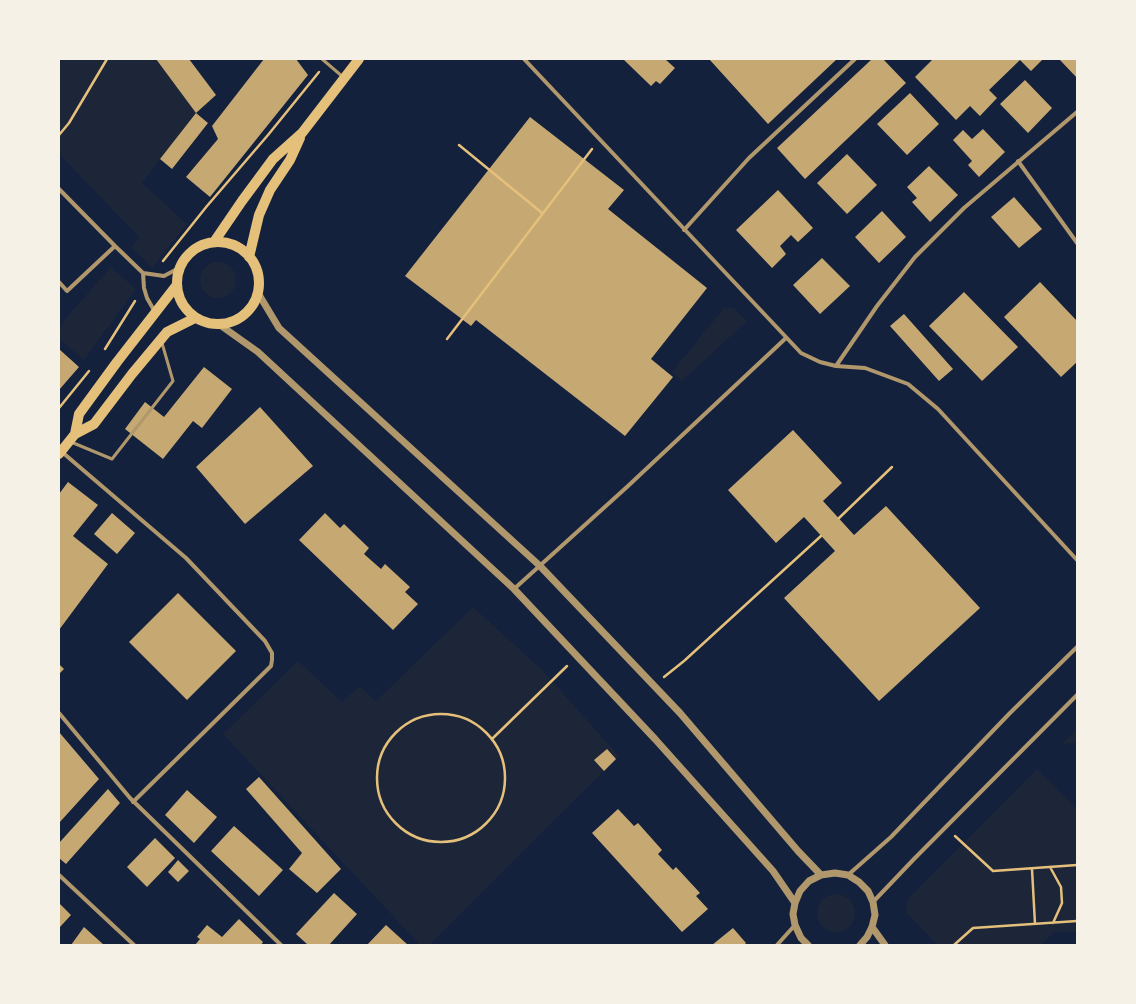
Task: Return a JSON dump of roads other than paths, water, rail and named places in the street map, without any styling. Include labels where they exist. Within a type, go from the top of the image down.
[{"type":"main road","points":[[214,242],[242,200],[273,159],[302,133],[359,59]]},
{"type":"main road","points":[[249,257],[259,215],[270,190],[290,160],[302,133]]},
{"type":"main road","points":[[214,242],[227,243],[240,248],[249,257],[256,268],[259,280],[258,292],[253,305],[244,315],[233,322],[220,325],[207,323],[195,318],[186,310],[179,298],[176,286],[179,268],[184,258],[192,250],[202,244],[214,242]]},
{"type":"main road","points":[[72,438],[79,414],[176,286]]},
{"type":"main road","points":[[60,451],[72,438],[94,424],[132,374],[167,332],[195,318]]},
{"type":"street","points":[[524,59],[801,354],[820,362],[836,366],[865,368],[908,384],[938,409],[1077,560]]},
{"type":"street","points":[[684,230],[749,158],[855,59]]},
{"type":"street","points":[[836,366],[877,306],[914,257],[964,208],[1077,112]]},
{"type":"street","points":[[1018,161],[1077,243]]},
{"type":"street","points":[[59,189],[114,246],[143,273],[164,276],[179,268]]},
{"type":"street","points":[[59,282],[67,291],[114,246]]},
{"type":"street","points":[[143,273],[144,288],[147,298],[156,312]]},
{"type":"street","points":[[258,292],[279,328],[540,566],[680,713],[798,851],[821,875]]},
{"type":"street","points":[[220,325],[258,352],[514,588],[655,738],[773,871],[794,903]]},
{"type":"street","points":[[514,588],[628,486],[786,338]]},
{"type":"street","points":[[60,451],[186,558],[265,642],[272,653],[270,666],[133,802]]},
{"type":"street","points":[[848,876],[891,836],[1009,714],[1077,647]]},
{"type":"street","points":[[873,902],[1077,695]]},
{"type":"street","points":[[59,713],[133,802],[281,945]]},
{"type":"street","points":[[808,945],[801,938],[795,925],[793,914],[794,903],[800,891],[809,881],[821,875],[834,873],[848,876],[859,882],[868,891],[873,902],[875,915],[872,927],[867,937],[860,945]]},
{"type":"street","points":[[59,875],[134,945]]},
{"type":"street","points":[[777,945],[795,925]]},
{"type":"street","points":[[872,927],[885,945]]},
{"type":"lane","points":[[322,59],[344,78]]},
{"type":"lane","points":[[72,438],[112,459],[173,381],[161,340]]}]
